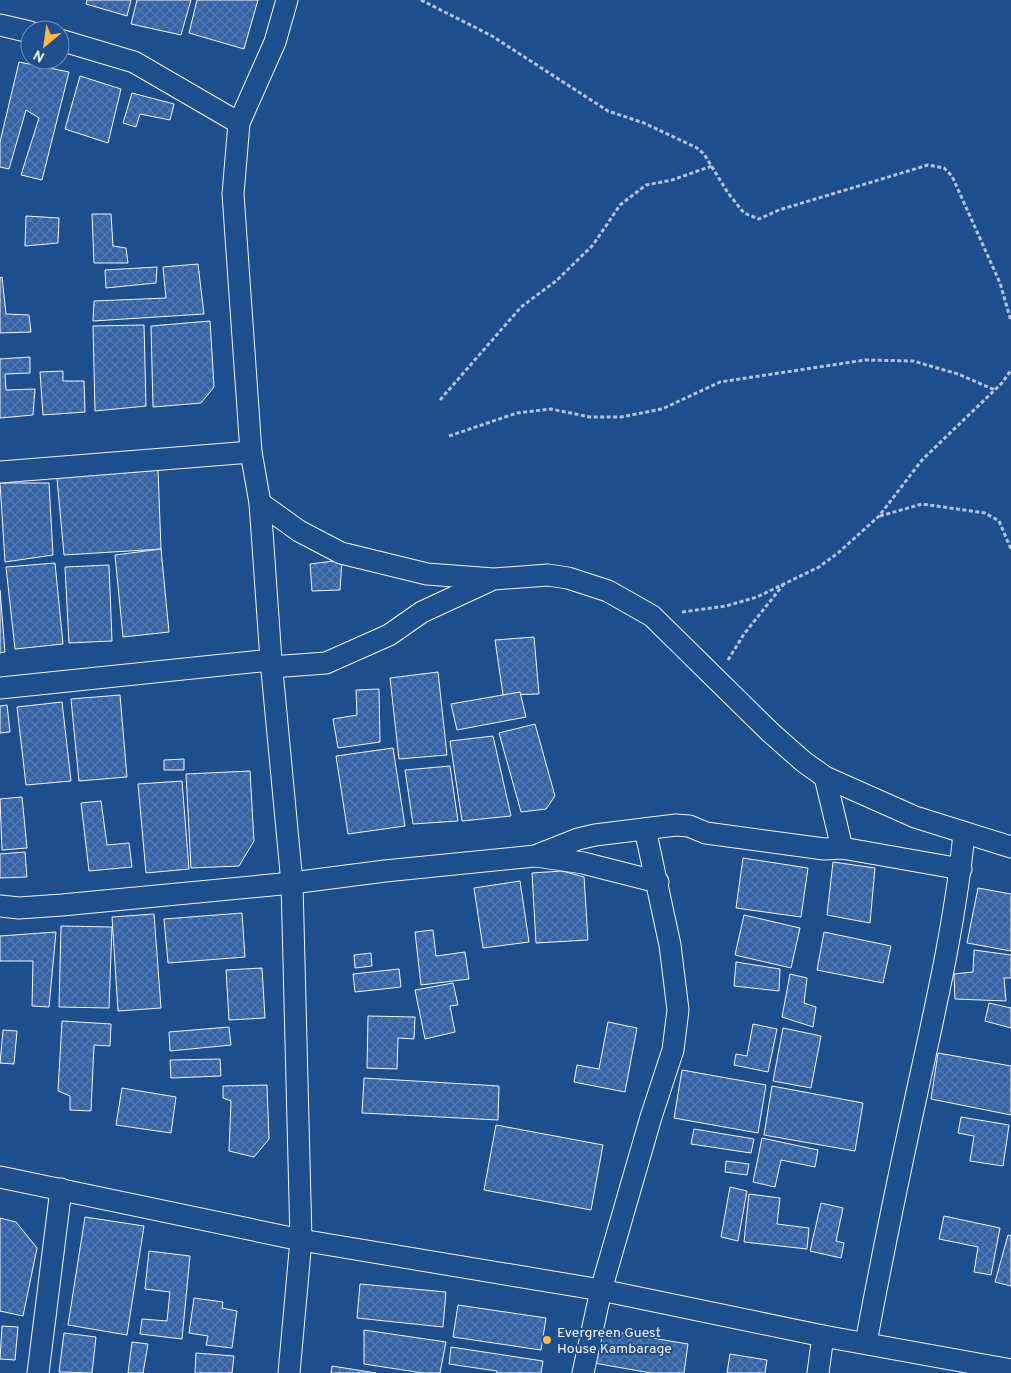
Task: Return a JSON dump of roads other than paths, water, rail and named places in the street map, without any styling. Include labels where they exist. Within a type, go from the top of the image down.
[{"type":"street","points":[[287,0],[275,42],[239,123],[233,194],[251,452],[260,503],[271,663],[292,884],[301,1240],[289,1373]]},
{"type":"street","points":[[0,25],[20,30]]},
{"type":"street","points":[[70,43],[134,62],[239,123]]},
{"type":"street","points":[[0,472],[251,452]]},
{"type":"street","points":[[260,503],[299,531],[342,553],[427,574],[494,579],[548,575],[568,578],[608,591],[652,616],[770,732],[804,762],[825,777],[915,817],[1011,847]]},
{"type":"street","points":[[0,688],[271,663],[326,663],[389,635],[422,612],[494,579]]},
{"type":"street","points":[[825,777],[842,848]]},
{"type":"street","points":[[536,856],[578,839],[617,831],[686,825],[706,833],[724,836],[824,849],[842,848],[961,869]]},
{"type":"street","points":[[583,1373],[601,1290],[651,1116],[673,1050],[678,1010],[658,882],[645,829]]},
{"type":"street","points":[[866,1343],[888,1227],[938,996],[961,869],[964,833]]},
{"type":"street","points":[[0,906],[19,908],[62,905],[292,884],[385,871],[536,856],[583,863],[658,882]]},
{"type":"street","points":[[0,1177],[301,1240],[601,1290],[823,1336],[1011,1370]]},
{"type":"street","points":[[38,1373],[61,1189]]},
{"type":"street","points":[[818,1373],[823,1336]]},
{"type":"place","name":"Evergreen Guest House Kambarage","points":[[547,1340]]}]
